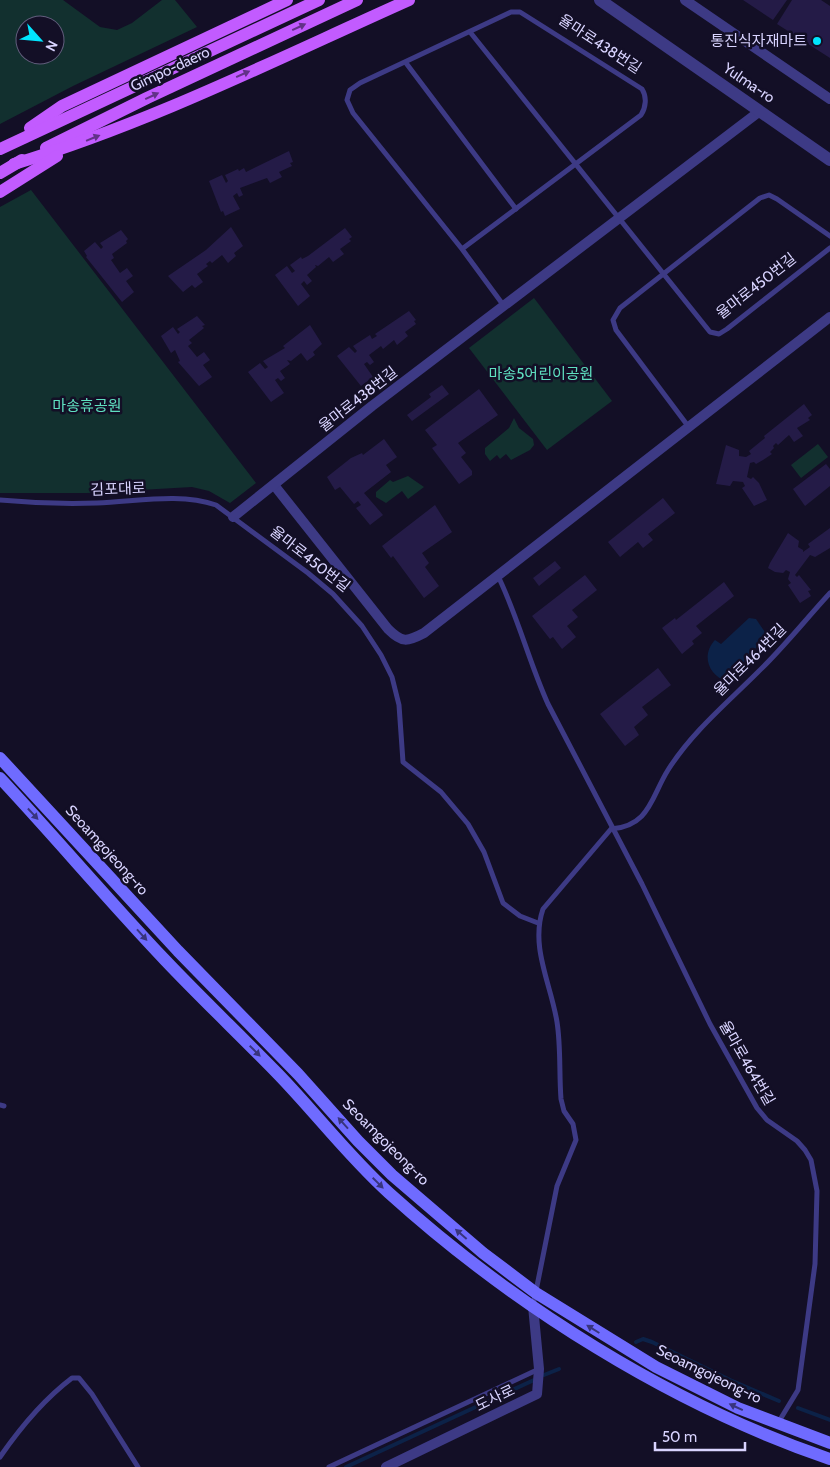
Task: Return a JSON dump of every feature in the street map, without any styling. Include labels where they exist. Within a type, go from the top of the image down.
[{"type":"main road","points":[[2,147],[62,106],[287,0]]},
{"type":"main road","name":"Gimpo-daero","points":[[2,147],[319,0]]},
{"type":"main road","name":"Gimpo-daero","points":[[0,173],[14,164],[147,98],[357,0]]},
{"type":"main road","points":[[14,164],[72,146],[149,116],[409,0]]},
{"type":"main road","points":[[0,192],[72,146]]},
{"type":"main road","name":"Seoamgojeong-ro","points":[[0,758],[178,951],[298,1074],[392,1175],[484,1253],[534,1299],[656,1367],[738,1408],[830,1443]]},
{"type":"main road","name":"Seoamgojeong-ro","points":[[0,778],[166,961],[279,1075],[362,1166],[428,1227],[655,1381],[752,1431],[830,1459]]},
{"type":"street","name":"Yulma-ro","points":[[600,0],[830,160]]},
{"type":"street","points":[[685,0],[830,99]]},
{"type":"street","name":"율마로438번길","points":[[233,517],[372,406],[760,111]]},
{"type":"street","name":"율마로450번길","points":[[274,485],[398,639],[410,640],[424,633],[830,317]]},
{"type":"street","name":"도사로","points":[[386,1467],[537,1394],[539,1369],[534,1299]]},
{"type":"lane","name":"율마로438번길","points":[[462,249],[642,114],[645,108],[645,94],[642,89],[520,12],[511,12],[360,83],[350,90],[347,100],[353,113],[462,249],[504,306]]},
{"type":"lane","points":[[470,32],[619,218]]},
{"type":"lane","points":[[406,63],[516,209]]},
{"type":"lane","points":[[688,426],[616,330],[613,320],[620,308],[760,198],[769,196],[830,236]]},
{"type":"lane","name":"율마로450번길","points":[[619,218],[703,326],[710,332],[719,334],[830,248]]},
{"type":"lane","name":"김포대로","points":[[0,500],[59,503],[195,500],[216,505],[233,517]]},
{"type":"lane","name":"율마로450번길","points":[[233,517],[333,594],[362,626],[381,655],[392,677],[399,705],[403,762],[441,792],[468,824],[484,852],[503,903],[520,916],[538,923]]},
{"type":"lane","points":[[498,575],[514,612],[544,698],[611,828],[543,909],[538,923],[543,969],[557,1023],[561,1099],[564,1111],[576,1132],[573,1151],[558,1186],[534,1299]]},
{"type":"lane","name":"율마로464번길","points":[[777,1424],[798,1390],[815,1264],[817,1191],[811,1160],[797,1141],[767,1120],[757,1108],[710,1024],[642,884],[611,828],[621,828],[648,811],[667,772],[692,738],[766,664],[830,593]]},
{"type":"lane","points":[[329,1467],[539,1369]]},
{"type":"lane","points":[[0,1457],[28,1420],[67,1382],[72,1378],[79,1378],[138,1467]]},
{"type":"green space","points":[[0,0],[63,0],[100,27],[117,30],[132,23],[162,0],[175,0],[197,27],[73,86],[0,124]]},
{"type":"green space","name":"마송휴공원","points":[[31,190],[256,483],[230,503],[209,491],[192,487],[87,493],[0,493],[0,207]]},
{"type":"green space","name":"마송5어린이공원","points":[[534,298],[612,401],[547,450],[469,348]]},
{"type":"green space","points":[[514,418],[519,428],[533,439],[534,445],[530,450],[511,460],[506,454],[500,459],[497,455],[490,461],[485,454],[485,448],[509,428]]},
{"type":"green space","points":[[818,444],[828,457],[801,478],[791,465]]},
{"type":"green space","points":[[408,476],[424,487],[408,499],[402,491],[386,503],[376,497],[376,492],[390,480],[393,482]]},
{"type":"water","points":[[749,618],[756,619],[767,635],[727,682],[720,679],[711,670],[708,652],[715,640],[721,644]]},
{"type":"building","points":[[743,0],[787,0],[773,20]]},
{"type":"building","name":"통진식자재마트","points":[[792,0],[821,0],[830,6],[830,58],[777,24]]},
{"type":"building","points":[[289,151],[293,162],[290,163],[292,166],[279,172],[282,177],[270,183],[267,178],[240,188],[243,195],[239,197],[237,193],[233,196],[240,209],[225,216],[223,211],[221,212],[209,181],[222,175],[226,183],[228,181],[225,175],[244,168],[246,172]]},
{"type":"building","points":[[231,227],[243,246],[234,253],[236,256],[228,263],[222,255],[212,263],[210,261],[206,264],[208,266],[197,274],[203,282],[195,288],[192,285],[183,292],[168,276],[206,250]]},
{"type":"building","points":[[345,228],[352,237],[349,239],[351,241],[340,249],[344,254],[333,262],[329,257],[318,266],[315,265],[316,267],[307,275],[312,281],[307,285],[304,281],[301,284],[310,296],[298,306],[275,275],[287,266],[292,273],[295,271],[290,265],[301,257],[302,259],[308,256]]},
{"type":"building","points":[[121,230],[128,239],[127,243],[112,254],[114,258],[111,260],[120,273],[127,268],[133,276],[126,281],[134,292],[122,302],[86,257],[84,251],[95,242],[101,249],[103,247],[100,243]]},
{"type":"building","points":[[409,311],[416,320],[414,321],[416,324],[405,332],[408,336],[397,345],[394,340],[383,349],[381,346],[369,355],[374,362],[370,365],[367,362],[364,364],[373,377],[361,386],[337,356],[349,347],[355,353],[357,351],[353,346],[370,335],[372,339],[377,336],[375,334]]},
{"type":"building","points":[[197,316],[205,325],[202,326],[204,328],[189,340],[192,343],[188,346],[197,357],[204,352],[210,360],[203,365],[212,377],[199,386],[178,362],[180,361],[175,350],[171,353],[161,336],[173,327],[178,334],[180,332],[177,329]]},
{"type":"building","points":[[310,325],[322,344],[313,352],[315,355],[307,361],[301,353],[291,361],[287,360],[290,364],[280,371],[285,378],[281,381],[278,378],[275,380],[284,393],[271,402],[248,372],[260,363],[265,369],[268,367],[263,361],[285,348],[283,346]]},
{"type":"building","points":[[442,385],[449,394],[412,421],[407,415],[431,397],[429,394]]},
{"type":"building","points":[[479,389],[498,415],[458,443],[466,453],[461,457],[472,471],[472,475],[459,484],[432,448],[437,445],[425,430]]},
{"type":"building","points":[[804,404],[812,415],[808,418],[810,420],[797,428],[803,436],[794,442],[789,435],[778,445],[776,443],[773,446],[774,448],[770,452],[772,454],[756,464],[754,462],[750,463],[747,477],[751,479],[753,477],[759,483],[767,500],[754,506],[742,488],[745,486],[743,482],[733,481],[730,486],[716,484],[726,445],[739,450],[739,456],[746,457],[751,454],[749,451],[765,438],[764,436]]},
{"type":"building","points":[[384,439],[397,457],[386,465],[391,472],[364,493],[383,515],[370,525],[356,508],[361,505],[358,501],[354,504],[340,487],[335,490],[327,477],[351,458],[362,453],[363,455]]},
{"type":"building","points":[[826,464],[830,469],[830,486],[805,506],[793,489]]},
{"type":"building","points":[[663,498],[675,513],[648,534],[653,540],[643,548],[638,542],[620,557],[608,542]]},
{"type":"building","points":[[435,505],[452,532],[422,553],[429,563],[425,567],[439,586],[424,598],[393,556],[391,558],[382,546]]},
{"type":"building","points":[[830,528],[830,548],[815,557],[810,555],[795,575],[797,577],[799,575],[811,590],[808,591],[811,596],[800,603],[788,585],[791,583],[788,579],[790,572],[786,570],[783,573],[775,572],[768,568],[770,563],[788,533],[799,541],[798,547],[803,552],[810,547],[808,544]]},
{"type":"building","points":[[555,561],[561,568],[539,586],[533,578]]},
{"type":"building","points":[[585,575],[597,590],[572,610],[578,617],[567,626],[576,637],[562,649],[553,637],[550,639],[532,616]]},
{"type":"building","points":[[724,582],[734,596],[696,626],[702,633],[692,641],[694,644],[682,654],[662,628],[675,618],[676,620]]},
{"type":"building","points":[[658,668],[671,685],[642,707],[648,715],[634,727],[639,735],[625,746],[600,714]]},
{"type":"waterway","points":[[636,1342],[643,1339],[652,1342],[730,1380],[779,1401]]},
{"type":"waterway","points":[[544,1375],[559,1369]]},
{"type":"waterway","points":[[346,1467],[534,1380]]},
{"type":"waterway","points":[[798,1408],[830,1420]]},
{"type":"place","name":"통진식자재마트","points":[[817,41]]}]
